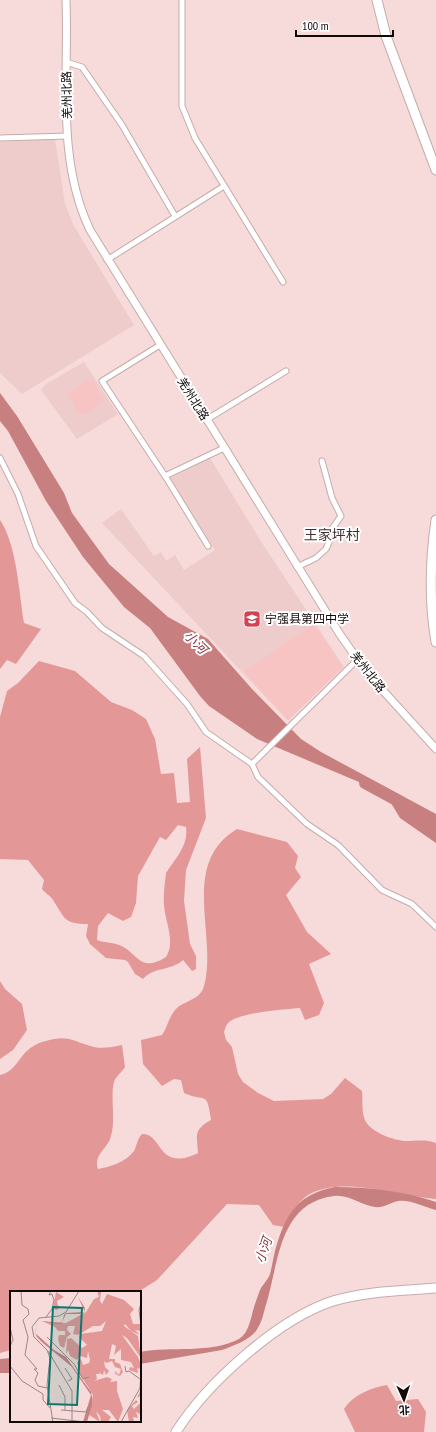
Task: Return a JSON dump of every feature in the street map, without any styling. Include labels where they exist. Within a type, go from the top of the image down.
[{"type":"highway","points":[[377,0],[386,36],[436,170]]},
{"type":"highway","points":[[436,520],[432,549],[431,597],[436,642]]},
{"type":"highway","points":[[176,1432],[199,1400],[230,1369],[274,1334],[310,1311],[335,1301],[360,1295],[436,1288]]},
{"type":"main road","name":"羌州北路","points":[[66,1],[68,136],[71,166],[79,202],[90,230],[296,567],[357,660],[400,711],[436,749]]},
{"type":"street","points":[[182,0],[182,106],[184,116],[195,138],[283,282]]},
{"type":"street","points":[[66,62],[82,67],[122,125],[175,216]]},
{"type":"street","points":[[0,138],[68,136]]},
{"type":"street","points":[[107,260],[224,186]]},
{"type":"street","points":[[160,345],[102,381],[165,476],[208,546]]},
{"type":"street","points":[[206,420],[286,371]]},
{"type":"street","points":[[165,476],[224,448]]},
{"type":"street","points":[[0,458],[18,494],[36,546],[75,603],[87,612],[102,628],[144,656],[187,704],[206,732],[252,764],[258,777],[307,824],[338,845],[382,890],[412,904],[436,926]]},
{"type":"street","points":[[296,567],[316,558],[326,549],[329,542],[329,532],[341,516],[332,498],[322,461]]},
{"type":"street","points":[[252,764],[293,726],[357,660]]},
{"type":"shaded area","points":[[55,139],[65,204],[74,226],[134,325],[22,394],[0,373],[0,142]]},
{"type":"shaded area","points":[[84,362],[118,414],[77,439],[41,390],[46,384]]},
{"type":"shaded area","points":[[88,380],[93,381],[103,400],[93,410],[79,414],[67,394]]},
{"type":"shaded area","name":"宁强县第四中学","points":[[210,458],[262,543],[344,667],[288,721],[102,523],[121,509],[154,556],[161,552],[166,561],[175,555],[184,570],[215,550],[169,479]]},
{"type":"shaded area","points":[[0,520],[6,530],[14,556],[24,623],[41,629],[16,664],[7,660],[0,669]]},
{"type":"shaded area","points":[[314,624],[343,667],[288,720],[244,671]]},
{"type":"shaded area","points":[[39,661],[75,671],[111,702],[132,710],[146,719],[155,739],[161,774],[174,773],[177,803],[190,802],[187,759],[200,747],[206,818],[186,870],[184,901],[190,944],[196,956],[196,969],[192,971],[183,960],[173,966],[147,975],[143,979],[135,974],[128,962],[125,960],[106,958],[90,944],[86,936],[88,924],[74,923],[63,916],[52,898],[42,889],[44,880],[28,860],[0,859],[0,717],[7,691],[18,683]],"holes":[[[178,825],[186,827],[183,846],[166,873],[164,901],[170,938],[169,951],[166,957],[157,962],[144,963],[119,945],[97,940],[98,926],[108,913],[123,921],[131,917],[136,903],[138,876],[160,837],[166,840]]]},
{"type":"shaded area","points":[[237,829],[287,842],[298,856],[295,868],[301,877],[286,895],[307,932],[331,954],[309,964],[324,1003],[319,1015],[305,1020],[300,1008],[284,1009],[251,1014],[233,1020],[227,1024],[224,1032],[226,1040],[232,1047],[238,1074],[243,1082],[258,1093],[274,1101],[323,1099],[331,1094],[345,1078],[362,1091],[364,1119],[369,1126],[378,1133],[405,1141],[424,1141],[436,1143],[436,1199],[371,1188],[337,1187],[322,1189],[308,1195],[300,1201],[284,1227],[273,1225],[259,1205],[227,1204],[157,1280],[140,1291],[10,1291],[10,1350],[0,1353],[0,1075],[14,1067],[24,1054],[34,1046],[54,1039],[60,1038],[71,1040],[97,1048],[108,1048],[122,1045],[125,1067],[114,1082],[111,1136],[107,1145],[99,1155],[97,1164],[98,1169],[113,1165],[131,1155],[142,1134],[149,1135],[154,1139],[162,1151],[168,1156],[185,1158],[198,1153],[197,1134],[201,1127],[211,1120],[210,1110],[206,1100],[184,1093],[181,1080],[174,1079],[162,1086],[143,1064],[141,1040],[162,1035],[170,1017],[177,1008],[196,997],[202,991],[207,966],[204,902],[205,881],[209,861],[220,844]]},
{"type":"shaded area","points":[[0,981],[5,989],[22,1004],[27,1030],[13,1050],[0,1059]]},
{"type":"shaded area","points":[[387,1385],[396,1401],[418,1399],[426,1412],[424,1432],[355,1432],[344,1409],[352,1400],[362,1393]]},
{"type":"water","points":[[0,393],[17,416],[64,493],[72,513],[109,564],[168,617],[208,639],[252,689],[301,739],[321,752],[436,814],[436,843],[400,818],[385,793],[257,739],[209,706],[150,628],[124,607],[83,557],[46,501],[8,431],[0,421]]},
{"type":"water","points":[[335,1187],[399,1192],[436,1202],[436,1210],[412,1202],[402,1201],[381,1207],[375,1207],[339,1196],[315,1201],[301,1211],[291,1223],[283,1239],[263,1317],[261,1323],[253,1334],[222,1350],[141,1364],[141,1352],[216,1347],[239,1339],[245,1333],[260,1290],[270,1274],[279,1238],[288,1217],[294,1208],[302,1201],[322,1190]]},
{"type":"water","points":[[10,1358],[10,1373],[0,1373],[0,1359]]},
{"type":"waterway","name":"小河","points":[[365,783],[400,802]]},
{"type":"place","name":"宁强县第四中学","points":[[252,619]]},
{"type":"district","name":"王家坪村","points":[[332,535]]}]
